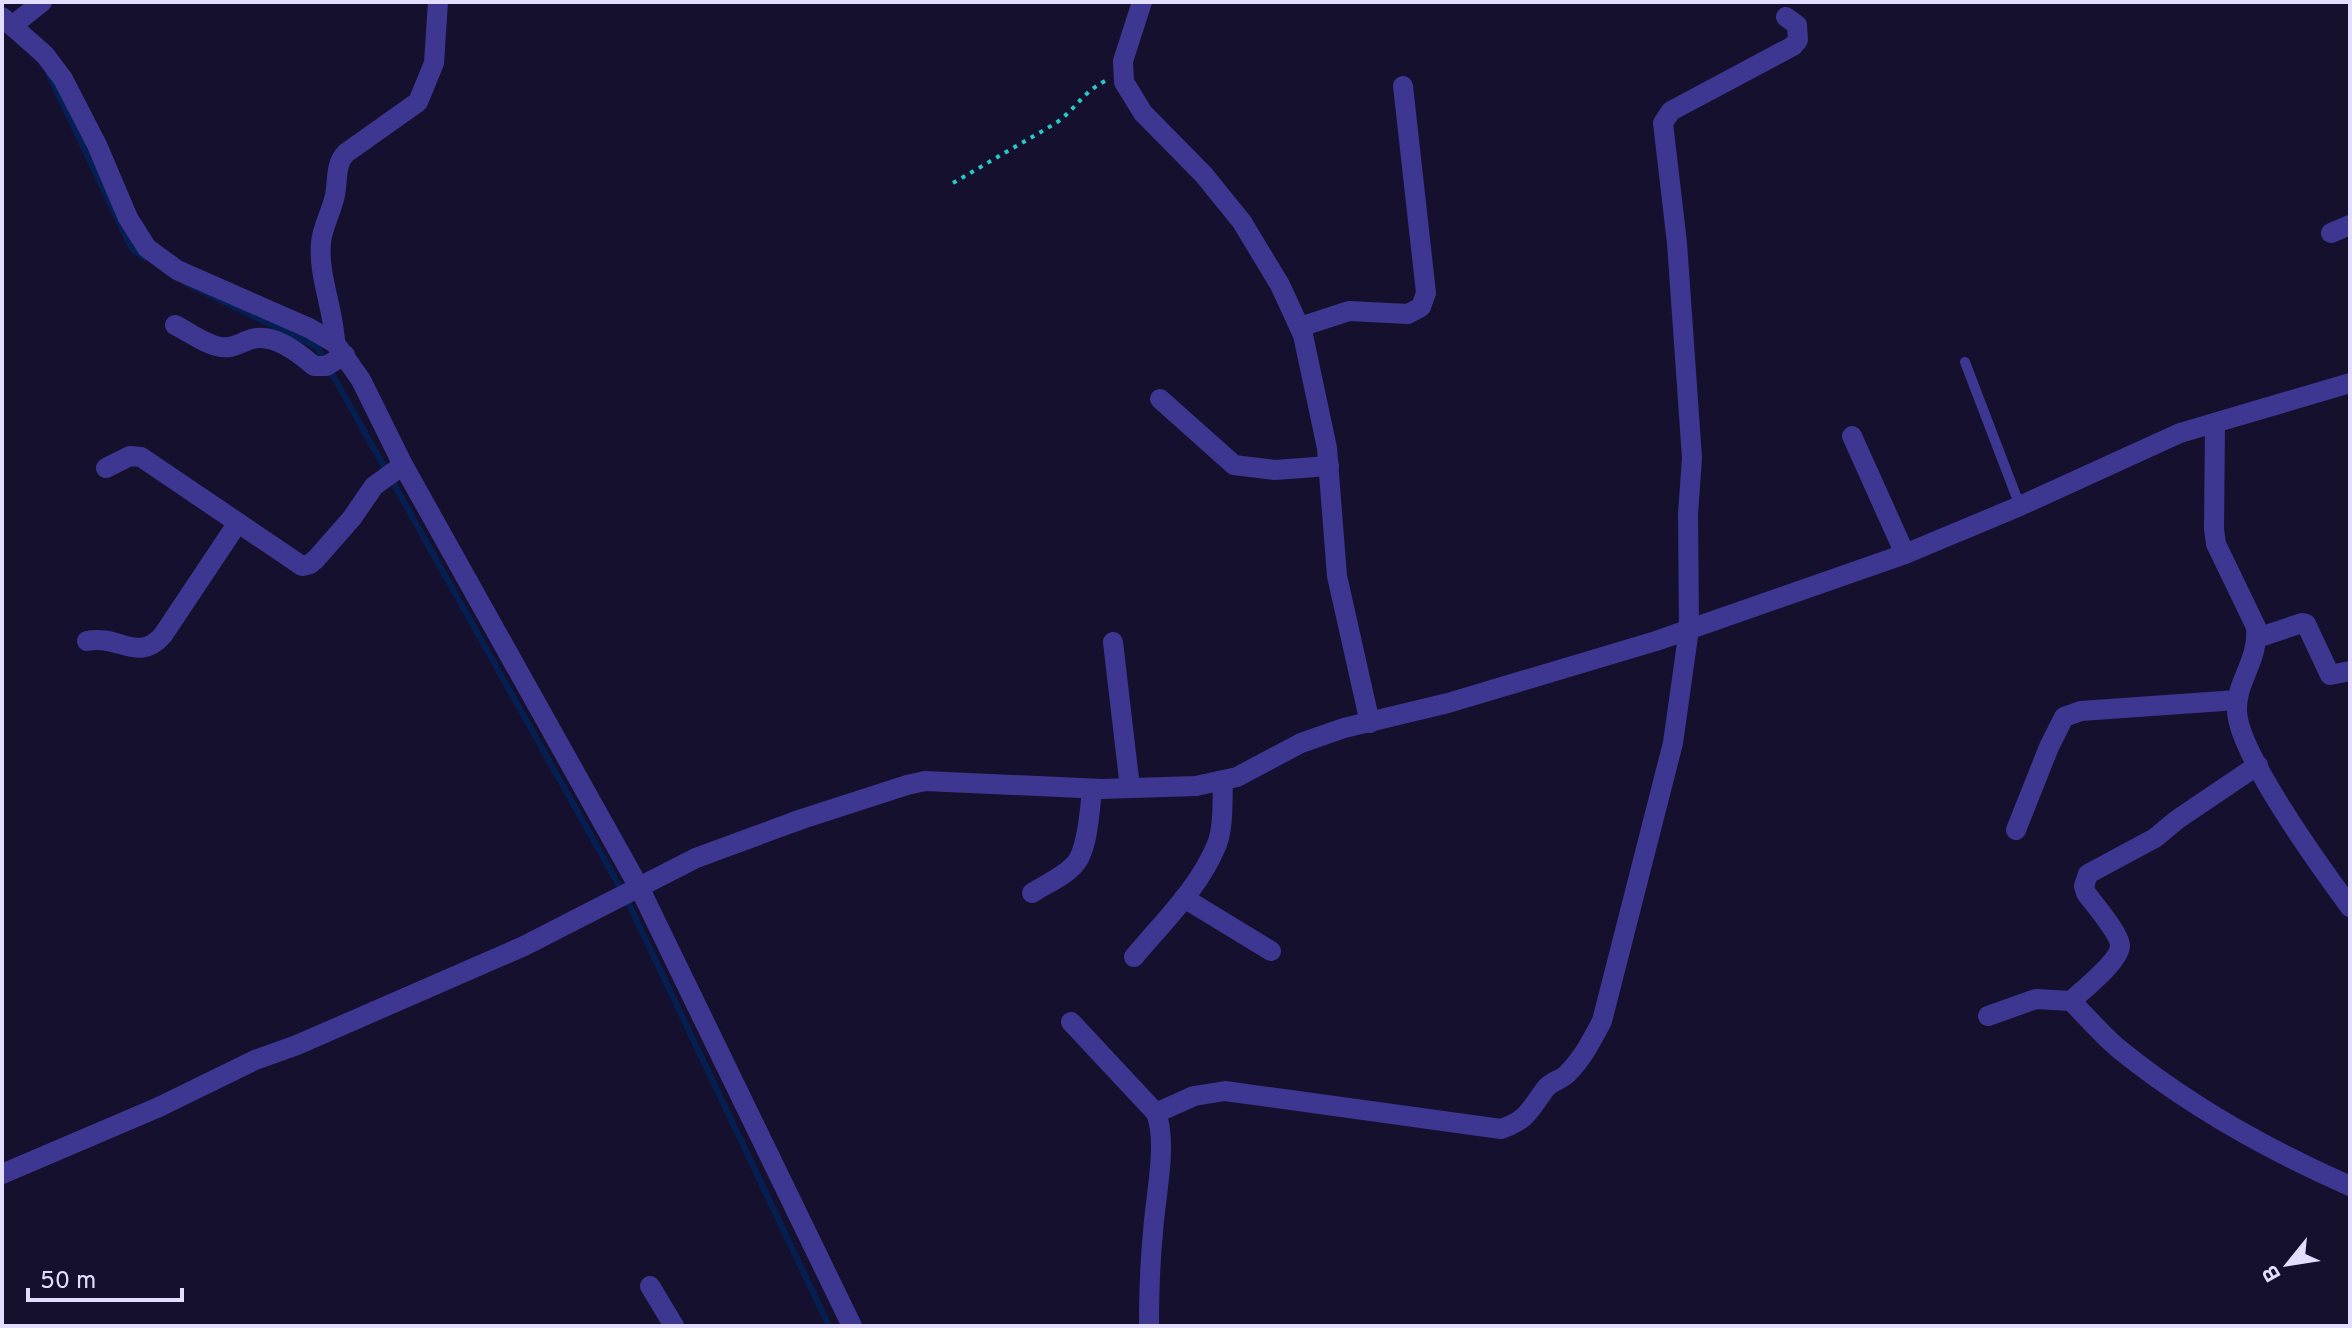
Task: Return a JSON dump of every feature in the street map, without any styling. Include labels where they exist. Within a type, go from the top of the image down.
[{"type":"street","points":[[42,2],[7,21],[45,55],[63,79],[97,145],[128,218],[147,248],[177,270],[309,328],[361,380],[852,1326]]},
{"type":"street","points":[[335,356],[334,321],[320,252],[321,238],[336,192],[339,166],[346,153],[418,102],[434,63],[438,2]]},
{"type":"street","points":[[1142,2],[1123,61],[1122,74],[1129,92],[1143,113],[1198,168],[1242,222],[1280,285],[1300,327],[1312,369],[1329,466],[1337,576],[1370,723]]},
{"type":"street","points":[[1156,1113],[1194,1096],[1225,1091],[1501,1129],[1518,1123],[1548,1086],[1563,1077],[1579,1060],[1602,1021],[1673,743],[1689,629],[1688,514],[1692,458],[1677,243],[1663,123],[1671,111],[1793,46],[1798,40],[1797,25],[1786,17]]},
{"type":"street","points":[[1300,327],[1349,311],[1408,314],[1424,301],[1423,256],[1403,86]]},
{"type":"street","points":[[175,325],[222,347],[235,346],[255,338],[271,339],[314,366],[335,356]]},
{"type":"street","points":[[2,1174],[159,1107],[255,1060],[297,1045],[524,946],[718,849],[907,785],[946,780],[1092,789],[1196,786],[1223,781],[1249,772],[1301,743],[1344,728],[1520,682],[1689,629],[1905,554],[2180,433],[2350,383]]},
{"type":"street","points":[[1160,399],[1234,465],[1275,470],[1329,466]]},
{"type":"street","points":[[2215,423],[2216,544],[2256,627],[2257,638],[2253,661],[2237,700],[2239,728],[2316,860],[2347,895]]},
{"type":"street","points":[[1852,436],[1905,554]]},
{"type":"street","points":[[106,468],[130,456],[141,457],[302,566],[310,564],[352,518],[374,486],[403,465]]},
{"type":"street","points":[[87,641],[108,640],[141,649],[152,646],[163,635],[237,524]]},
{"type":"street","points":[[2257,638],[2306,624],[2330,675],[2350,671]]},
{"type":"street","points":[[1113,642],[1130,788]]},
{"type":"street","points":[[2016,830],[2064,717],[2081,711],[2237,700]]},
{"type":"street","points":[[2071,1001],[2115,959],[2120,948],[2118,938],[2086,893],[2084,886],[2088,874],[2155,838],[2258,765]]},
{"type":"street","points":[[1134,957],[1184,898],[1217,843],[1223,781]]},
{"type":"street","points":[[1032,893],[1079,860],[1092,789]]},
{"type":"street","points":[[1184,898],[1271,951]]},
{"type":"street","points":[[1988,1016],[2036,999],[2071,1001],[2117,1047],[2185,1098],[2297,1162],[2350,1186]]},
{"type":"street","points":[[1071,1022],[1156,1113],[1160,1145],[1152,1232],[1149,1326]]},
{"type":"street","points":[[650,1286],[674,1326]]},
{"type":"lane","points":[[1965,362],[2020,506]]},
{"type":"path","points":[[953,183],[1056,123],[1089,89],[1122,74]]},
{"type":"waterway","points":[[49,75],[132,249],[145,258]]},
{"type":"waterway","points":[[185,283],[317,347],[626,898],[829,1326]]}]
